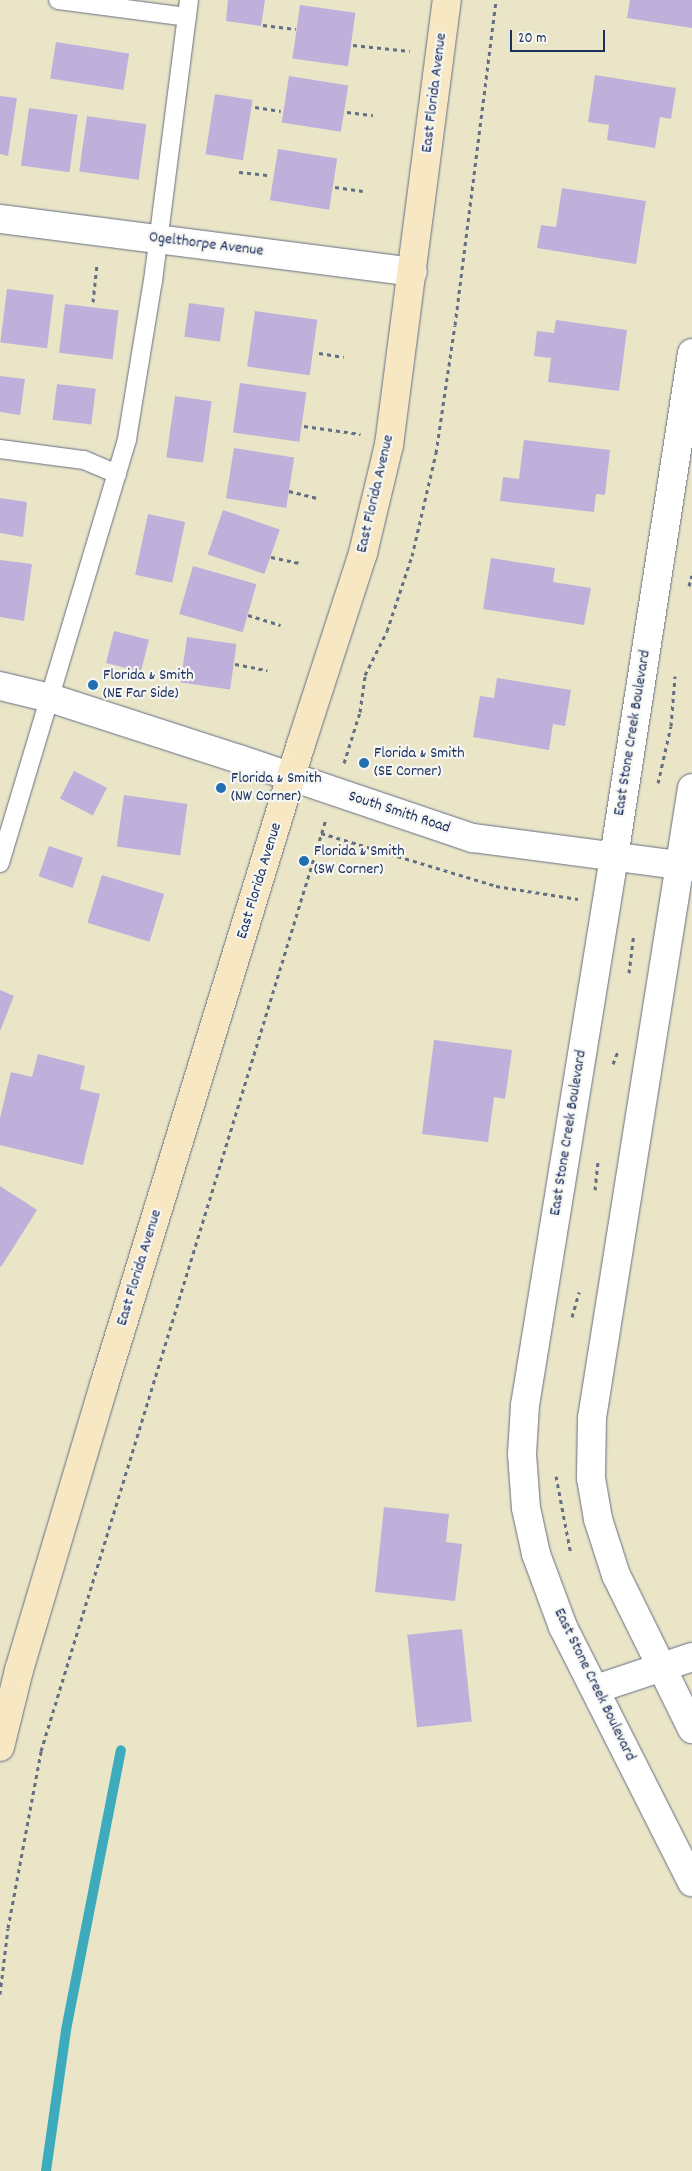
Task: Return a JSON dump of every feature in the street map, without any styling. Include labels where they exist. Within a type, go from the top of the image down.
[{"type":"street","name":"East Florida Avenue","points":[[0,1747],[19,1670],[101,1395],[363,553],[390,438],[447,0]]},
{"type":"street","name":"Ogelthorpe Avenue","points":[[0,219],[413,272]]},
{"type":"street","name":"East Stone Creek Boulevard","points":[[692,353],[614,856],[525,1405],[522,1454],[526,1508],[536,1554],[563,1627],[692,1882]]},
{"type":"street","name":"South Smith Road","points":[[0,686],[50,698],[473,838],[686,866]]},
{"type":"street","points":[[692,788],[686,866],[592,1428],[591,1478],[598,1519],[616,1575],[692,1729]]},
{"type":"street","points":[[596,1690],[692,1657]]},
{"type":"lane","points":[[0,863],[127,439],[158,239],[188,8],[58,0]]},
{"type":"lane","points":[[0,449],[84,460],[118,474]]},
{"type":"path","points":[[345,760],[360,712],[364,675],[387,631],[412,556],[436,453],[455,326],[496,0]]},
{"type":"path","points":[[263,25],[296,29]]},
{"type":"path","points":[[353,45],[440,55]]},
{"type":"path","points":[[255,107],[281,110]]},
{"type":"path","points":[[347,112],[373,115]]},
{"type":"path","points":[[239,172],[269,175]]},
{"type":"path","points":[[335,188],[363,191]]},
{"type":"path","points":[[93,302],[101,232]]},
{"type":"path","points":[[319,353],[344,357]]},
{"type":"path","points":[[304,426],[390,438]]},
{"type":"path","points":[[289,491],[317,498]]},
{"type":"path","points":[[271,557],[298,563]]},
{"type":"path","points":[[248,615],[280,625]]},
{"type":"path","points":[[234,664],[267,670]]},
{"type":"path","points":[[0,1994],[8,1928],[41,1751],[323,828]]},
{"type":"path","points":[[322,834],[496,886],[582,899]]},
{"type":"building","points":[[228,0],[265,0],[261,26],[226,21]]},
{"type":"building","points":[[630,0],[692,0],[692,28],[627,18]]},
{"type":"building","points":[[300,5],[355,13],[348,66],[292,58]]},
{"type":"building","points":[[56,42],[129,54],[123,90],[50,79]]},
{"type":"building","points":[[595,75],[676,88],[671,119],[660,117],[655,148],[607,140],[609,125],[588,122]]},
{"type":"building","points":[[289,76],[348,85],[341,132],[282,122]]},
{"type":"building","points":[[215,94],[253,100],[243,160],[205,154]]},
{"type":"building","points":[[0,96],[17,98],[8,156],[0,154]]},
{"type":"building","points":[[29,108],[78,115],[69,172],[21,165]]},
{"type":"building","points":[[87,116],[146,124],[139,180],[79,171]]},
{"type":"building","points":[[278,149],[337,158],[329,210],[270,200]]},
{"type":"building","points":[[562,188],[646,201],[636,264],[537,248],[541,225],[556,227]]},
{"type":"building","points":[[7,289],[54,295],[47,348],[0,343]]},
{"type":"building","points":[[189,303],[225,308],[220,342],[184,337]]},
{"type":"building","points":[[65,304],[119,311],[113,359],[59,353]]},
{"type":"building","points":[[255,311],[317,320],[310,375],[247,366]]},
{"type":"building","points":[[556,320],[627,330],[619,391],[548,382],[551,358],[534,356],[537,331],[554,333]]},
{"type":"building","points":[[0,376],[25,379],[20,415],[0,412]]},
{"type":"building","points":[[240,383],[306,392],[299,442],[233,433]]},
{"type":"building","points":[[57,384],[96,389],[91,424],[53,420]]},
{"type":"building","points":[[175,396],[212,401],[203,463],[166,457]]},
{"type":"building","points":[[524,440],[610,450],[605,495],[596,494],[594,512],[500,501],[503,477],[519,479]]},
{"type":"building","points":[[234,448],[294,458],[286,508],[226,498]]},
{"type":"building","points":[[0,498],[27,502],[23,537],[0,533]]},
{"type":"building","points":[[223,510],[280,530],[264,574],[208,554]]},
{"type":"building","points":[[148,514],[185,522],[172,583],[135,575]]},
{"type":"building","points":[[491,558],[555,568],[553,582],[591,588],[584,625],[483,609]]},
{"type":"building","points":[[0,560],[32,564],[24,621],[0,617]]},
{"type":"building","points":[[193,566],[256,584],[243,632],[179,614]]},
{"type":"building","points":[[114,631],[149,640],[141,672],[106,663]]},
{"type":"building","points":[[187,637],[237,644],[230,690],[181,683]]},
{"type":"building","points":[[497,678],[571,690],[565,726],[553,724],[549,750],[473,737],[480,696],[494,698]]},
{"type":"building","points":[[74,771],[107,788],[93,815],[60,799]]},
{"type":"building","points":[[124,795],[187,804],[180,855],[117,846]]},
{"type":"building","points":[[49,846],[83,858],[73,888],[39,876]]},
{"type":"building","points":[[102,875],[164,894],[150,942],[87,923]]},
{"type":"building","points":[[0,990],[14,996],[0,1031]]},
{"type":"building","points":[[434,1040],[512,1050],[505,1099],[494,1097],[488,1142],[422,1134]]},
{"type":"building","points":[[38,1054],[85,1066],[80,1089],[100,1094],[83,1165],[0,1145],[0,1118],[11,1072],[32,1077]]},
{"type":"building","points":[[0,1186],[37,1210],[1,1267],[0,1266]]},
{"type":"building","points":[[384,1507],[449,1514],[446,1542],[462,1544],[455,1601],[375,1592]]},
{"type":"building","points":[[462,1629],[472,1721],[417,1727],[407,1635]]},
{"type":"waterway","points":[[46,2171],[66,2030],[121,1750]]},
{"type":"place","name":"Florida & Smith (NE Far Side)","points":[[93,685]]},
{"type":"place","name":"Florida & Smith (SE Corner)","points":[[364,763]]},
{"type":"place","name":"Florida & Smith (NW Corner)","points":[[221,788]]},
{"type":"place","name":"Florida & Smith (SW Corner)","points":[[304,861]]}]
